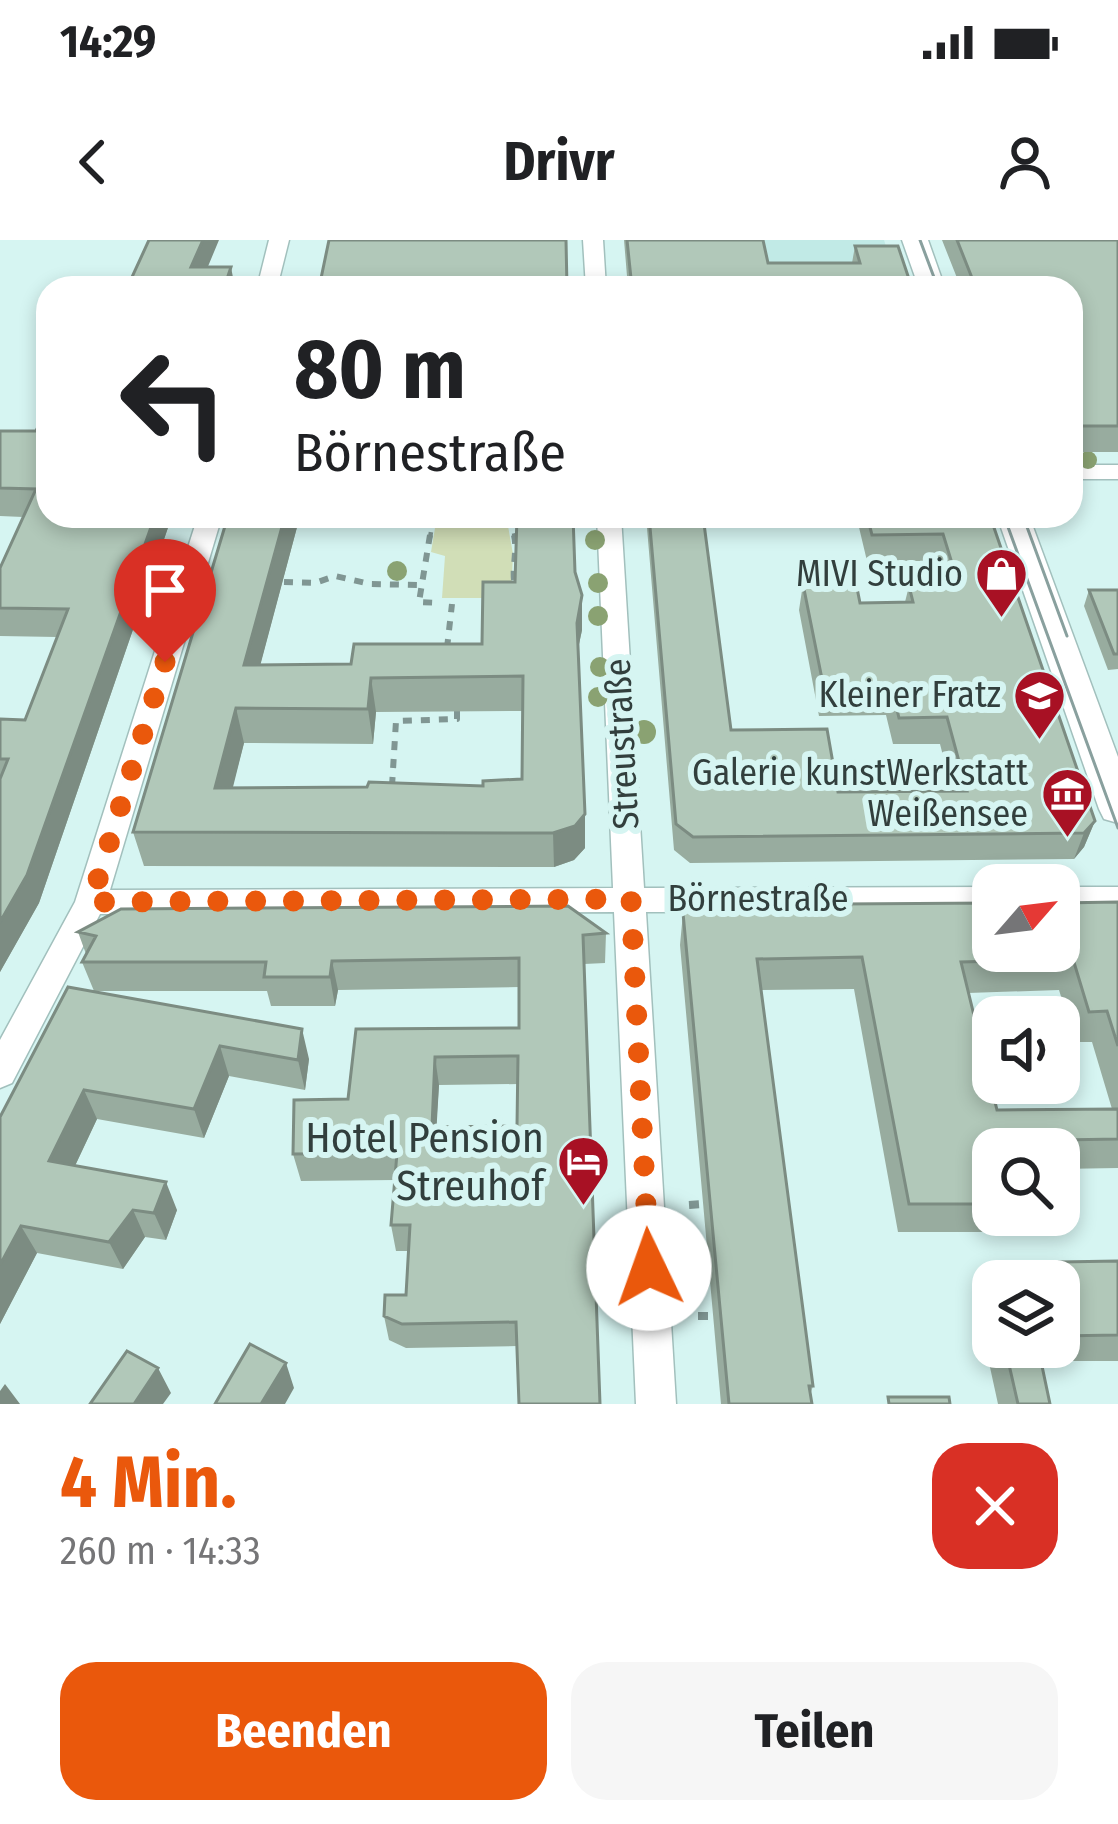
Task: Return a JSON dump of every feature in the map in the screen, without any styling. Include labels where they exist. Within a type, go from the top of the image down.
[{"type":"street","points":[[270,276],[278,240]]},
{"type":"street","points":[[593,240],[595,276]]},
{"type":"street","points":[[915,240],[928,276]]},
{"type":"street","points":[[1083,472],[1118,472]]},
{"type":"street","points":[[0,1073],[91,902],[206,528]]},
{"type":"street","name":"Streustraße","points":[[610,528],[656,1404]]},
{"type":"street","points":[[1017,528],[1118,809]]},
{"type":"street","name":"Börnestraße","points":[[91,902],[972,899]]},
{"type":"street","points":[[1080,899],[1118,899]]},
{"type":"path","points":[[431,528],[419,602],[440,603]]},
{"type":"path","points":[[513,528],[518,556],[512,570],[515,604]]},
{"type":"path","points":[[284,582],[315,583],[335,576],[370,584],[420,584]]},
{"type":"path","points":[[446,662],[452,604]]},
{"type":"path","points":[[392,792],[396,721],[457,719],[458,701]]},
{"type":"path","points":[[689,1204],[703,1204]]},
{"type":"path","points":[[698,1316],[713,1316]]},
{"type":"shaded area","points":[[624,240],[884,240],[895,276],[830,276]]},
{"type":"green space","points":[[435,528],[508,528],[513,554],[511,598],[442,598],[445,556],[431,552]]},
{"type":"building","points":[[149,240],[203,240],[191,267],[231,267],[228,276],[132,276]]},
{"type":"building","points":[[329,240],[566,240],[567,276],[322,276]]},
{"type":"building","points":[[627,240],[763,240],[768,263],[860,263],[855,246],[898,246],[908,276],[631,276]]},
{"type":"building","points":[[957,240],[1118,240],[1118,426],[1083,426],[1083,276],[971,276]]},
{"type":"building","points":[[0,431],[36,431],[36,489],[0,488]]},
{"type":"building","points":[[36,489],[36,528],[151,528],[27,875],[0,922],[0,779],[8,759],[0,759],[0,719],[25,720],[68,609],[0,608],[0,568]]},
{"type":"building","points":[[224,528],[282,528],[244,665],[351,664],[354,644],[482,644],[483,582],[515,582],[517,528],[573,528],[575,572],[582,595],[577,623],[585,814],[575,826],[553,833],[133,832]],"holes":[[[523,676],[522,779],[483,781],[483,786],[369,782],[367,787],[215,788],[236,708],[368,709],[371,678]]]},
{"type":"building","points":[[650,528],[705,528],[731,730],[827,729],[838,792],[967,791],[947,717],[899,718],[892,689],[824,689],[803,584],[856,583],[860,603],[913,602],[909,586],[959,586],[943,534],[872,535],[870,528],[994,528],[1095,821],[1084,833],[693,837],[676,824]]},
{"type":"building","points":[[1089,590],[1118,590],[1118,654],[1114,654]]},
{"type":"building","points":[[1118,902],[1118,1046],[1107,1011],[1089,1012],[1077,972],[1080,903]]},
{"type":"building","points":[[972,903],[972,962],[961,962],[972,1007],[972,1104],[996,1104],[997,1110],[1118,1109],[1118,1139],[1080,1140],[1080,1128],[972,1128],[972,1204],[909,1204],[862,957],[757,959],[812,1404],[729,1404],[683,913],[693,905]]},
{"type":"building","points":[[568,906],[606,933],[583,935],[600,1404],[519,1404],[516,1322],[402,1324],[384,1316],[385,1295],[406,1295],[410,1225],[391,1225],[397,1153],[293,1154],[294,1100],[348,1099],[356,1029],[519,1028],[519,958],[332,961],[330,977],[264,977],[266,962],[82,962],[96,936],[78,932],[121,909]],"holes":[[[518,1056],[517,1126],[432,1127],[435,1057]]]},
{"type":"building","points":[[68,987],[302,1029],[298,1060],[220,1046],[194,1109],[84,1090],[49,1161],[166,1182],[154,1213],[133,1210],[109,1242],[21,1226],[0,1265],[0,1117]]},
{"type":"building","points":[[1118,1261],[1118,1335],[1080,1336],[1080,1262]]},
{"type":"building","points":[[250,1344],[286,1363],[261,1404],[215,1404]]},
{"type":"building","points":[[127,1351],[158,1368],[134,1404],[90,1404]]},
{"type":"building","points":[[1010,1368],[1042,1368],[1050,1404],[1018,1404]]},
{"type":"building","points":[[888,1397],[949,1397],[950,1404],[889,1404]]},
{"type":"tram line","points":[[920,240],[934,276]]},
{"type":"tram line","points":[[1008,528],[1118,828]]},
{"type":"tram line","points":[[1027,528],[1067,636]]},
{"type":"place","name":"MIVI Studio","points":[[1002,620]]},
{"type":"place","name":"Kleiner Fratz","points":[[1040,741]]},
{"type":"place","name":"Galerie kunstWerkstatt Weißensee","points":[[1067,840]]},
{"type":"place","name":"Hotel Pension Streuhof","points":[[583,1208]]},
{"type":"route","points":[[165,662],[91,902],[631,899],[649,1268]]}]
